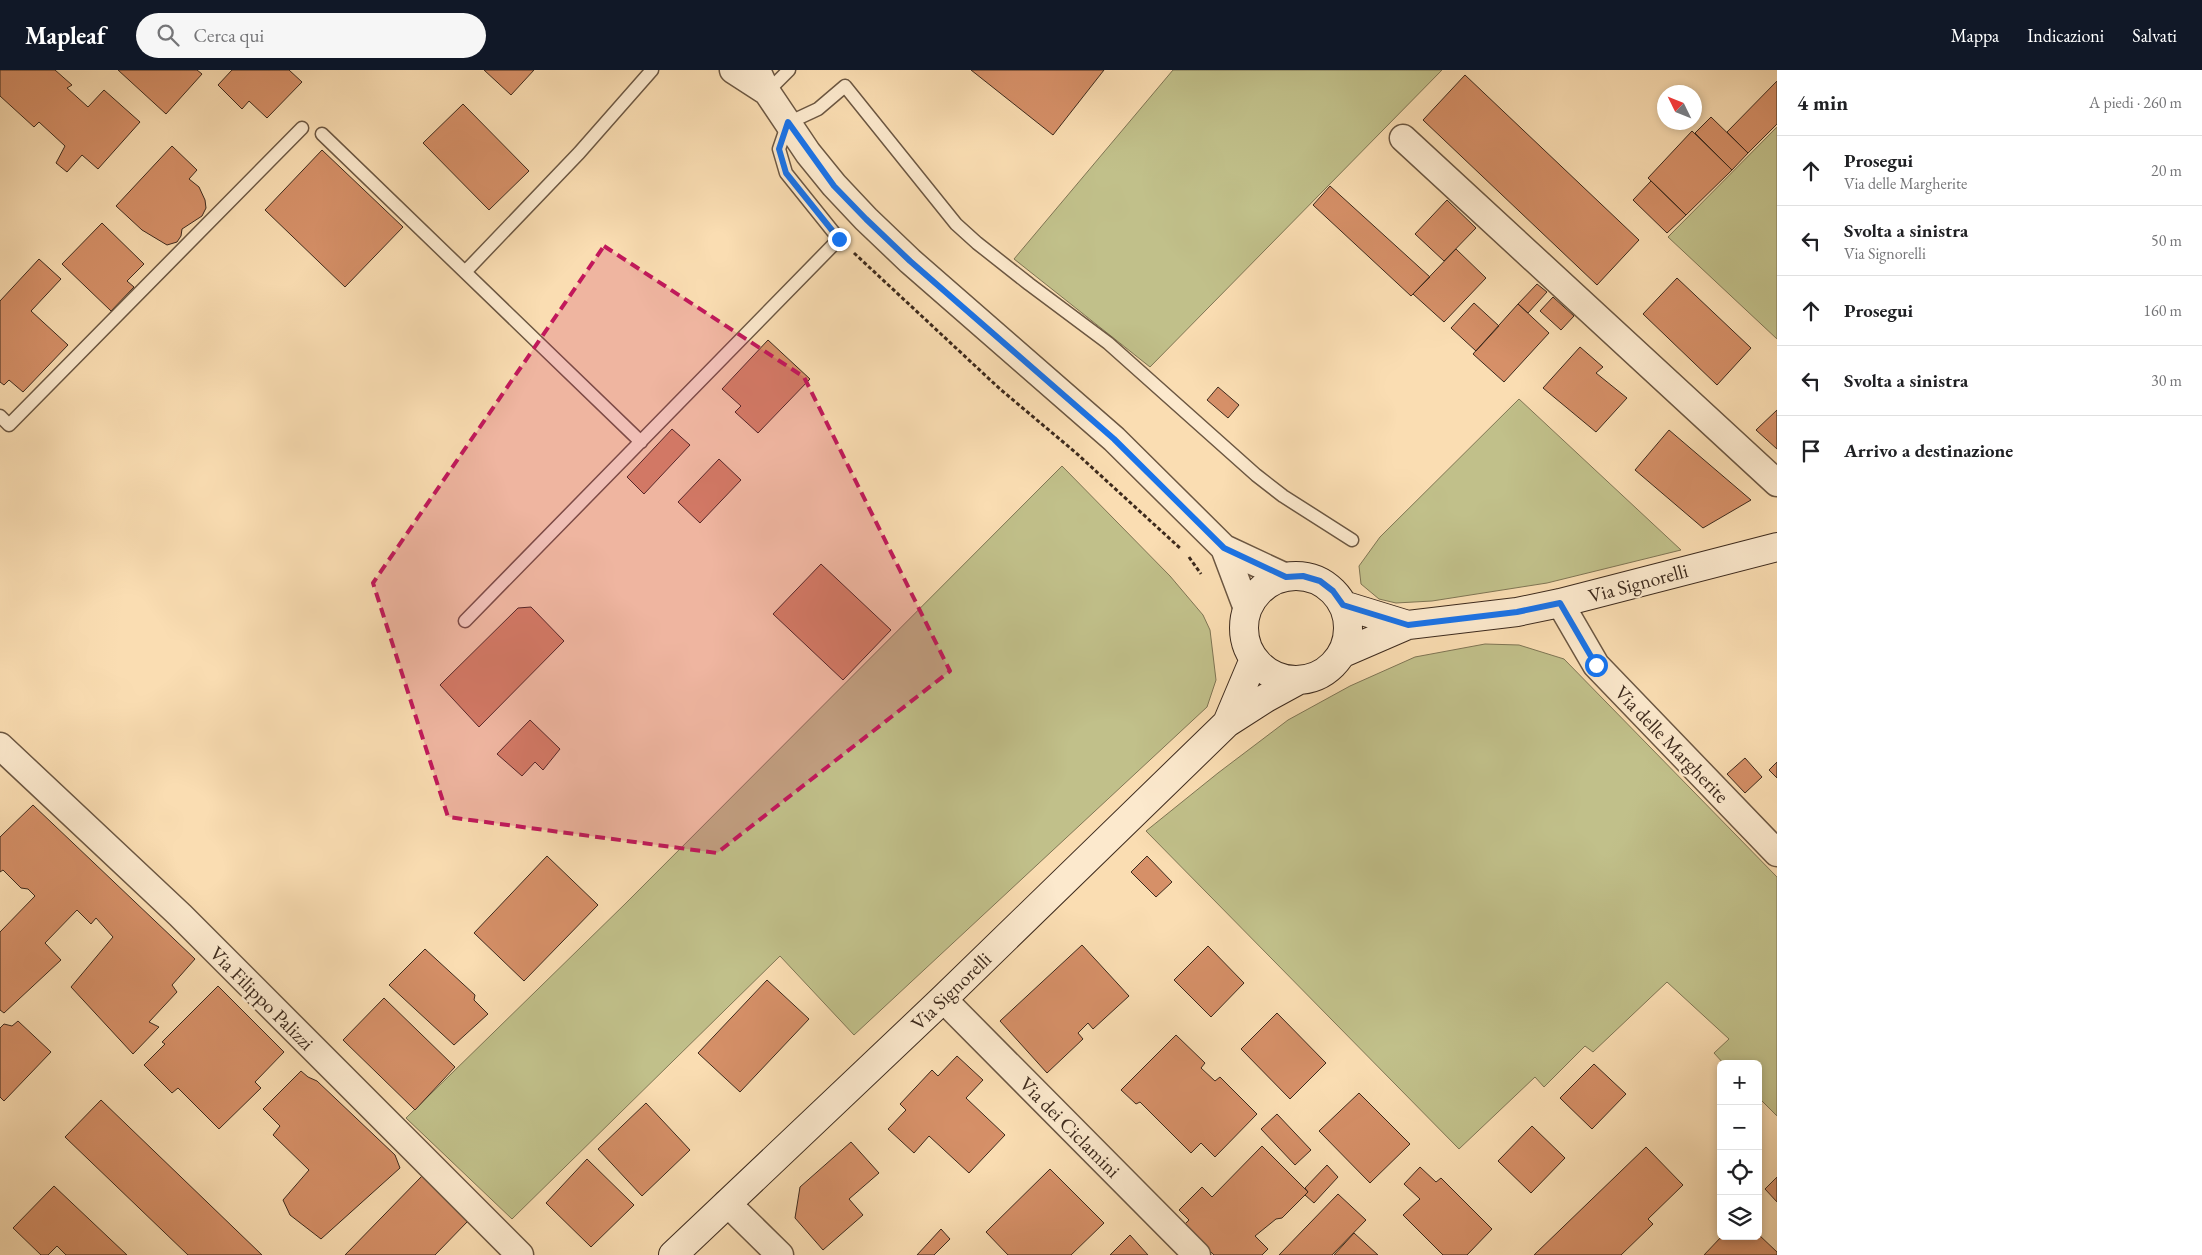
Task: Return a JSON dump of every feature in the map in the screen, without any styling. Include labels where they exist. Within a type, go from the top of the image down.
[{"type":"street","points":[[733,70],[762,81],[788,122],[834,186],[910,261],[1114,439],[1224,548],[1286,577]]},
{"type":"street","points":[[1403,138],[1777,483]]},
{"type":"street","name":"Via Signorelli","points":[[1341,654],[1408,625],[1517,612],[1560,603],[1777,547]]},
{"type":"street","points":[[1224,548],[1247,609]]},
{"type":"street","points":[[1303,576],[1320,581],[1333,591],[1343,605],[1348,622],[1347,639],[1341,654],[1330,668],[1315,676],[1299,680],[1282,679],[1266,671],[1254,659],[1246,644],[1244,626],[1247,609],[1256,594],[1270,583],[1286,577],[1303,576]]},
{"type":"street","name":"Via delle Margherite","points":[[1560,603],[1596,665],[1777,853]]},
{"type":"street","name":"Via Signorelli","points":[[1343,605],[1408,625]]},
{"type":"street","name":"Via Signorelli","points":[[1226,723],[1254,659]]},
{"type":"street","name":"Via Signorelli","points":[[673,1255],[944,999],[1226,723],[1299,680]]},
{"type":"street","name":"Via Filippo Palizzi","points":[[0,746],[180,915],[520,1255]]},
{"type":"street","name":"Via dei Ciclamini","points":[[944,999],[1196,1255]]},
{"type":"street","points":[[727,1203],[780,1255]]},
{"type":"lane","points":[[465,272],[579,153],[652,70]]},
{"type":"lane","points":[[762,81],[789,70]]},
{"type":"lane","points":[[465,621],[839,239],[786,173],[779,149],[788,122],[818,109],[848,83],[956,224],[977,243],[1108,343],[1282,496],[1352,540]]},
{"type":"lane","points":[[0,416],[10,425],[302,128]]},
{"type":"lane","points":[[322,134],[642,442]]},
{"type":"path","points":[[839,239],[1000,389],[1075,452],[1190,558],[1205,580]]},
{"type":"highlighted area","points":[[604,246],[804,377],[950,671],[717,853],[448,817],[373,583]]},
{"type":"shaded area","points":[[1173,70],[1442,70],[1150,367],[1014,259]]},
{"type":"shaded area","points":[[1777,127],[1777,339],[1668,237]]},
{"type":"shaded area","points":[[1519,399],[1681,550],[1547,583],[1432,601],[1396,603],[1379,599],[1361,584],[1359,566],[1380,537]]},
{"type":"shaded area","points":[[1062,466],[1170,576],[1203,615],[1210,630],[1216,680],[1207,707],[854,1035],[780,956],[512,1219],[406,1118],[626,903]]},
{"type":"shaded area","points":[[1485,644],[1519,645],[1564,659],[1777,877],[1777,1116],[1762,1101],[1762,1060],[1720,1060],[1714,1053],[1729,1039],[1667,982],[1593,1052],[1585,1046],[1544,1087],[1535,1077],[1459,1149],[1146,831],[1288,720],[1350,686],[1415,657]]},
{"type":"building","points":[[0,70],[55,70],[72,85],[67,88],[88,107],[104,90],[140,122],[98,169],[82,155],[67,172],[56,163],[65,146],[39,122],[34,127],[0,96]]},
{"type":"building","points":[[118,70],[197,70],[202,74],[166,114]]},
{"type":"building","points":[[232,70],[289,70],[302,82],[267,118],[249,101],[242,109],[218,85]]},
{"type":"building","points":[[484,70],[534,70],[511,95]]},
{"type":"building","points":[[971,70],[1104,70],[1053,135]]},
{"type":"building","points":[[1465,75],[1639,240],[1597,285],[1423,120]]},
{"type":"building","points":[[1777,81],[1777,124],[1748,153],[1727,132]]},
{"type":"building","points":[[463,104],[529,171],[489,210],[423,143]]},
{"type":"building","points":[[1711,117],[1748,153],[1732,170],[1695,133],[1698,130],[1702,130],[1702,126]]},
{"type":"building","points":[[1692,131],[1732,170],[1686,215],[1648,178]]},
{"type":"building","points":[[172,146],[197,170],[189,179],[199,187],[205,200],[206,208],[202,216],[182,229],[181,236],[177,242],[167,245],[142,230],[116,206]]},
{"type":"building","points":[[322,150],[403,227],[345,287],[265,210]]},
{"type":"building","points":[[1651,181],[1686,215],[1667,233],[1633,200]]},
{"type":"building","points":[[1330,186],[1430,277],[1411,296],[1313,205]]},
{"type":"building","points":[[1447,200],[1476,228],[1444,261],[1415,234]]},
{"type":"building","points":[[102,223],[144,264],[127,281],[134,287],[111,311],[62,264]]},
{"type":"building","points":[[1456,249],[1486,278],[1444,322],[1413,294]]},
{"type":"building","points":[[39,259],[61,279],[31,311],[68,345],[23,392],[9,380],[4,385],[0,382],[0,301]]},
{"type":"building","points":[[1677,278],[1751,348],[1717,385],[1643,314]]},
{"type":"building","points":[[1537,284],[1547,292],[1528,313],[1518,304]]},
{"type":"building","points":[[1553,297],[1574,316],[1561,330],[1540,311]]},
{"type":"building","points":[[1474,303],[1499,326],[1476,351],[1451,328]]},
{"type":"building","points":[[1518,304],[1549,333],[1504,382],[1473,354]]},
{"type":"building","points":[[768,340],[810,379],[758,433],[735,412],[741,406],[722,389]]},
{"type":"building","points":[[1580,347],[1603,367],[1596,373],[1627,398],[1596,432],[1543,388]]},
{"type":"building","points":[[1218,387],[1239,405],[1228,418],[1207,400]]},
{"type":"building","points":[[1777,410],[1777,449],[1756,430]]},
{"type":"building","points":[[672,429],[690,445],[644,494],[627,477]]},
{"type":"building","points":[[1669,430],[1751,500],[1703,528],[1635,470]]},
{"type":"building","points":[[719,459],[741,480],[700,523],[678,502]]},
{"type":"building","points":[[821,564],[891,630],[843,680],[773,614]]},
{"type":"building","points":[[531,607],[564,641],[479,727],[440,685],[518,608]]},
{"type":"building","points":[[530,720],[560,749],[543,770],[535,762],[522,776],[497,754]]},
{"type":"building","points":[[1745,758],[1762,777],[1745,793],[1727,774]]},
{"type":"building","points":[[1777,762],[1777,778],[1769,770]]},
{"type":"building","points":[[33,805],[195,959],[172,985],[177,992],[149,1022],[159,1027],[133,1054],[71,987],[113,937],[96,918],[91,924],[77,910],[45,943],[61,960],[4,1013],[0,1010],[0,932],[35,896],[28,889],[21,888],[3,870],[0,872],[0,837]]},
{"type":"building","points":[[547,856],[598,905],[524,981],[474,933]]},
{"type":"building","points":[[1147,856],[1172,882],[1156,897],[1131,872]]},
{"type":"building","points":[[1082,945],[1129,996],[1093,1029],[1088,1023],[1078,1033],[1083,1039],[1047,1073],[1000,1021]]},
{"type":"building","points":[[1208,946],[1244,983],[1211,1017],[1174,980]]},
{"type":"building","points":[[425,949],[475,995],[474,1000],[488,1014],[454,1045],[389,985]]},
{"type":"building","points":[[767,980],[809,1019],[740,1092],[698,1053]]},
{"type":"building","points":[[218,986],[284,1052],[255,1082],[261,1088],[219,1129],[178,1088],[172,1093],[144,1065],[165,1044],[162,1042]]},
{"type":"building","points":[[384,998],[455,1067],[415,1110],[343,1040]]},
{"type":"building","points":[[1277,1013],[1326,1063],[1290,1099],[1241,1049]]},
{"type":"building","points":[[18,1021],[51,1052],[4,1101],[0,1097],[0,1028],[4,1024],[12,1026]]},
{"type":"building","points":[[1176,1035],[1205,1063],[1201,1068],[1215,1081],[1220,1077],[1257,1114],[1215,1157],[1201,1143],[1191,1153],[1140,1102],[1136,1104],[1121,1090]]},
{"type":"building","points":[[957,1056],[983,1080],[966,1098],[1005,1135],[969,1173],[929,1136],[914,1153],[888,1129],[906,1110],[900,1104],[932,1070],[938,1076]]},
{"type":"building","points":[[1594,1064],[1626,1094],[1592,1129],[1560,1098]]},
{"type":"building","points":[[301,1071],[317,1081],[395,1155],[400,1168],[321,1239],[290,1215],[283,1200],[309,1170],[273,1135],[280,1126],[263,1109]]},
{"type":"building","points":[[1359,1093],[1410,1144],[1370,1183],[1319,1131]]},
{"type":"building","points":[[101,1100],[262,1255],[188,1255],[65,1137]]},
{"type":"building","points":[[646,1103],[690,1150],[642,1196],[598,1149]]},
{"type":"building","points":[[1277,1114],[1311,1150],[1295,1165],[1261,1129]]},
{"type":"building","points":[[1532,1126],[1565,1158],[1531,1193],[1498,1161]]},
{"type":"building","points":[[851,1142],[879,1173],[849,1199],[863,1215],[823,1250],[795,1218],[800,1187]]},
{"type":"building","points":[[1262,1146],[1308,1192],[1282,1218],[1276,1219],[1255,1236],[1268,1249],[1262,1255],[1214,1255],[1184,1225],[1189,1220],[1179,1210],[1202,1187],[1212,1197]]},
{"type":"building","points":[[1646,1147],[1683,1185],[1648,1219],[1653,1224],[1621,1255],[1534,1255]]},
{"type":"building","points":[[587,1159],[634,1205],[591,1247],[546,1203]]},
{"type":"building","points":[[1327,1165],[1338,1177],[1314,1203],[1305,1195],[1308,1192],[1305,1188]]},
{"type":"building","points":[[1420,1167],[1436,1182],[1441,1178],[1492,1229],[1467,1255],[1443,1255],[1403,1215],[1420,1199],[1404,1184]]},
{"type":"building","points":[[1050,1169],[1104,1223],[1071,1255],[1008,1255],[986,1232]]},
{"type":"building","points":[[422,1176],[468,1221],[435,1255],[345,1255]]},
{"type":"building","points":[[1777,1177],[1777,1202],[1765,1189]]},
{"type":"building","points":[[54,1186],[127,1255],[66,1255],[57,1246],[48,1255],[41,1255],[13,1228]]},
{"type":"building","points":[[1338,1194],[1366,1220],[1332,1255],[1279,1255]]},
{"type":"building","points":[[941,1229],[950,1239],[934,1255],[917,1255]]},
{"type":"building","points":[[1354,1233],[1378,1255],[1334,1255]]},
{"type":"building","points":[[1130,1235],[1148,1255],[1110,1255]]},
{"type":"building","points":[[1762,1238],[1777,1252],[1777,1255],[1704,1255],[1718,1240],[1762,1240]]},
{"type":"route","points":[[839,239],[786,173],[779,149],[788,122],[834,186],[866,219],[910,261],[1114,439],[1224,548],[1286,577],[1303,576],[1320,581],[1333,591],[1343,605],[1408,625],[1517,612],[1560,603],[1596,665]]}]
